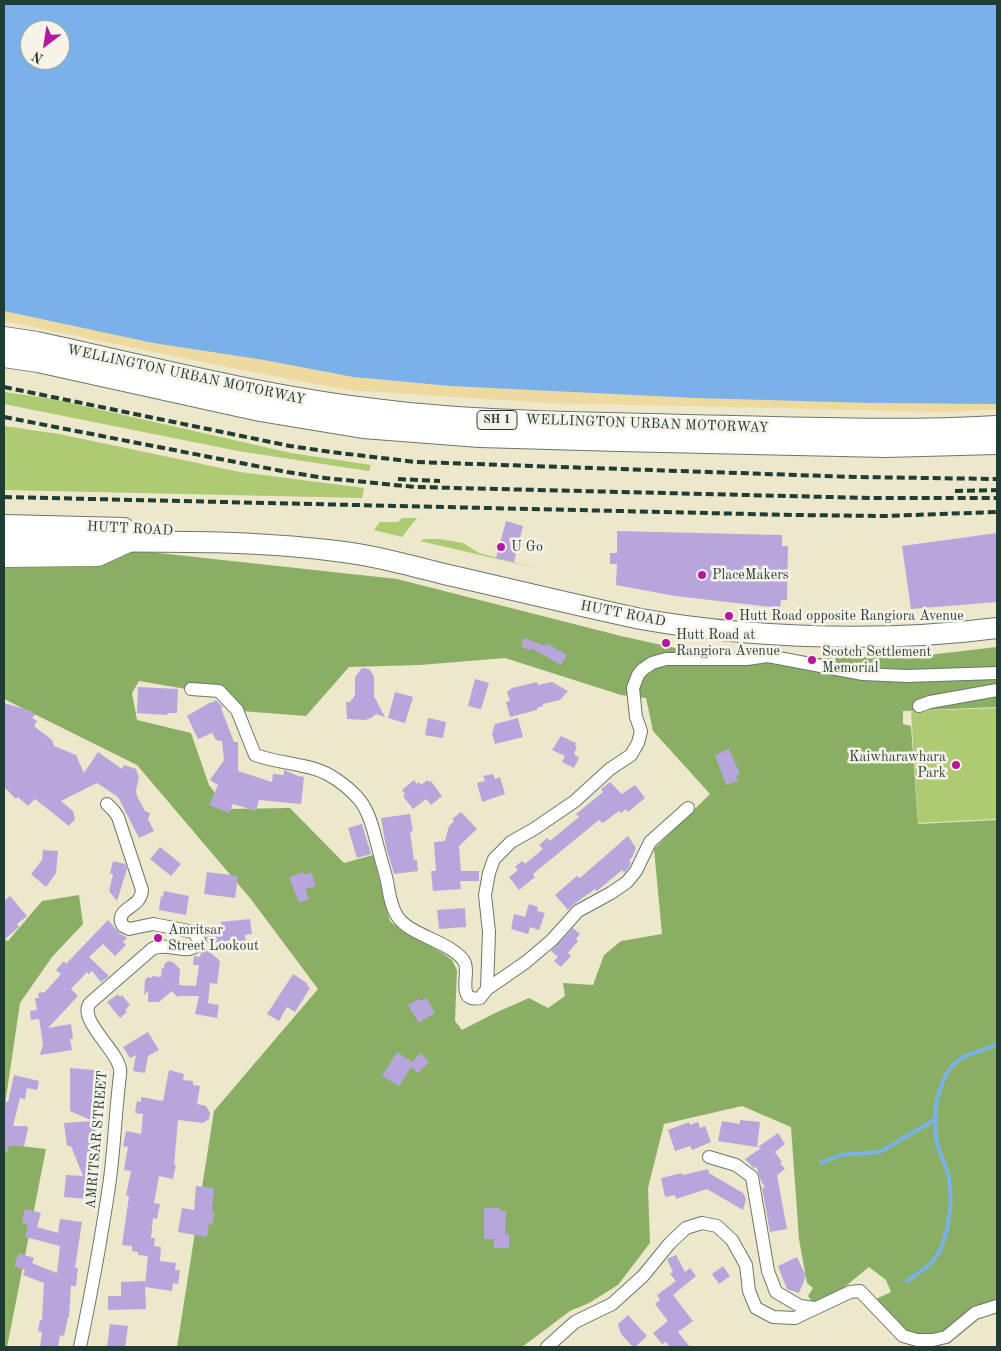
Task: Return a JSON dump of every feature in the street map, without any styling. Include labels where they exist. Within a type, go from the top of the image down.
[{"type":"highway","name":"WELLINGTON URBAN MOTORWAY","points":[[4,338],[37,343],[263,394],[367,410],[478,419],[616,424],[821,429],[997,427]]},
{"type":"highway","name":"WELLINGTON URBAN MOTORWAY","points":[[4,356],[38,361],[260,410],[383,428],[480,436],[820,446],[997,443]]},
{"type":"main road","name":"HUTT ROAD","points":[[4,525],[162,529],[255,544]]},
{"type":"main road","points":[[62,526],[134,540]]},
{"type":"main road","name":"HUTT ROAD","points":[[4,541],[134,540],[255,544],[338,551],[643,619],[700,628],[773,635],[892,637],[963,633],[997,628]]},
{"type":"main road","points":[[4,558],[98,557],[134,540]]},
{"type":"street","points":[[768,656],[772,652],[773,635]]},
{"type":"street","points":[[487,989],[489,932],[485,895],[494,859],[511,842],[575,801],[610,769],[631,754],[638,743],[641,730],[636,716],[633,688],[642,670],[652,663],[666,659],[747,659],[768,656],[862,674],[907,676],[997,673]]},
{"type":"street","points":[[191,689],[219,691],[226,698],[237,710],[256,755],[316,769],[338,781],[355,795],[367,814],[376,838],[389,894],[396,914],[403,924],[458,954],[467,969],[464,984],[466,992],[468,997],[474,999],[480,998],[487,989],[526,962],[552,940],[578,911],[627,882],[636,871],[650,842],[688,808]]},
{"type":"street","points":[[919,706],[930,702],[997,690]]},
{"type":"street","name":"AMRITSAR STREET","points":[[80,1347],[100,1249],[110,1184],[120,1068],[108,1046],[90,1021],[86,1009],[152,949],[162,946],[189,950],[197,945],[199,940],[194,932],[160,924],[149,923],[132,929],[126,928],[121,922],[120,916],[137,904],[141,898],[142,890],[118,817],[107,804]]},
{"type":"street","points":[[709,1157],[736,1165],[752,1177],[767,1264],[776,1292],[800,1306],[815,1308]]},
{"type":"street","points":[[547,1347],[575,1322],[612,1304],[643,1276],[670,1243],[686,1228],[702,1223],[717,1226],[732,1240],[746,1265],[749,1291],[756,1308],[773,1317],[794,1318],[850,1292],[860,1291],[903,1336],[917,1340],[933,1340],[946,1337],[975,1313],[997,1306]]},
{"type":"green space","points":[[4,392],[53,399],[291,453],[371,465],[369,471],[238,451],[4,404]]},
{"type":"green space","points":[[4,426],[59,434],[240,472],[364,488],[362,498],[4,490]]},
{"type":"green space","points":[[402,518],[417,518],[402,537],[374,530],[380,522],[398,522]]},
{"type":"green space","points":[[440,539],[463,543],[479,553],[536,568],[420,541]]},
{"type":"green space","points":[[4,544],[85,545],[397,579],[621,636],[684,650],[815,658],[928,655],[997,647],[997,707],[903,711],[903,724],[911,726],[918,824],[997,820],[997,1299],[972,1311],[946,1333],[932,1336],[907,1333],[876,1299],[891,1292],[886,1280],[869,1267],[836,1294],[814,1304],[808,1296],[813,1288],[807,1283],[799,1239],[791,1127],[742,1106],[664,1124],[648,1188],[650,1243],[618,1285],[589,1303],[570,1311],[522,1347],[177,1347],[214,1111],[318,989],[250,898],[137,765],[4,699]],"holes":[[[505,658],[621,695],[646,698],[653,731],[710,794],[654,849],[662,934],[621,941],[604,955],[593,985],[563,983],[565,996],[548,1008],[529,998],[462,1030],[455,1021],[457,970],[452,960],[402,931],[390,921],[373,855],[344,863],[290,808],[227,809],[209,785],[191,733],[137,720],[132,693],[139,681],[192,690],[221,691],[241,711],[306,716],[349,667],[420,665]]]},
{"type":"green space","name":"Kaiwharawhara Park","points":[[997,708],[997,819],[918,823],[911,711]]},
{"type":"green space","points":[[79,895],[83,924],[52,957],[20,1003],[4,1111],[4,939],[8,941],[42,901]]},
{"type":"green space","points":[[4,1144],[46,1149],[7,1347],[4,1347]]},
{"type":"sand","points":[[4,311],[153,343],[264,360],[353,377],[450,386],[870,403],[997,404],[997,409],[946,412],[549,403],[347,390],[4,321]]},
{"type":"water","points":[[4,4],[997,4],[997,404],[870,403],[696,398],[450,386],[353,377],[264,360],[153,343],[4,311]]},
{"type":"building","points":[[506,521],[523,526],[514,562],[496,558]]},
{"type":"building","name":"PlaceMakers","points":[[617,531],[782,535],[782,546],[788,546],[787,600],[781,600],[780,608],[675,596],[616,585],[617,564],[610,564],[610,553],[617,553]]},
{"type":"building","points":[[997,533],[997,602],[911,609],[902,546]]},
{"type":"building","points":[[524,638],[545,646],[546,644],[550,645],[567,655],[561,665],[531,648],[530,650],[521,647]]},
{"type":"building","points":[[362,668],[369,669],[374,676],[374,696],[385,717],[376,714],[365,720],[347,719],[346,702],[350,702],[355,695],[355,677]]},
{"type":"building","points":[[475,679],[489,683],[481,709],[468,706]]},
{"type":"building","points":[[537,682],[538,685],[552,682],[568,691],[560,700],[543,704],[537,710],[510,717],[506,702],[510,701],[507,692],[512,688]]},
{"type":"building","points":[[138,687],[178,689],[177,713],[168,713],[167,715],[137,713]]},
{"type":"building","points":[[395,692],[413,697],[405,723],[388,718]]},
{"type":"building","points":[[216,700],[223,707],[221,708],[234,742],[238,742],[238,771],[272,782],[273,774],[284,775],[284,770],[304,777],[301,804],[259,800],[256,811],[233,804],[229,813],[209,805],[218,785],[210,780],[224,760],[222,741],[216,740],[212,733],[198,739],[187,716]]},
{"type":"building","points":[[4,703],[31,711],[35,715],[32,718],[37,721],[34,726],[52,740],[54,746],[76,755],[84,773],[98,752],[122,769],[124,765],[136,769],[139,778],[136,790],[137,796],[145,811],[150,813],[148,819],[154,831],[139,838],[118,797],[97,783],[61,801],[73,811],[75,819],[69,826],[35,799],[28,806],[18,797],[16,799],[4,787]]},
{"type":"building","points":[[428,718],[446,722],[443,738],[425,735]]},
{"type":"building","points":[[518,718],[523,737],[495,744],[492,734],[495,724]]},
{"type":"building","points":[[561,736],[576,743],[575,745],[577,746],[574,754],[579,758],[574,768],[562,762],[565,756],[552,750]]},
{"type":"building","points":[[729,749],[740,774],[736,776],[738,781],[726,785],[715,755]]},
{"type":"building","points":[[493,774],[495,779],[500,777],[505,794],[482,802],[477,783],[485,781],[483,776]]},
{"type":"building","points":[[414,780],[417,784],[419,782],[421,785],[428,780],[429,782],[431,781],[442,796],[431,805],[426,799],[413,809],[403,796],[405,794],[402,790]]},
{"type":"building","points":[[610,782],[622,794],[635,785],[645,798],[628,812],[626,809],[621,813],[619,811],[603,823],[599,820],[533,874],[535,877],[519,890],[509,877],[518,870],[515,867],[522,861],[525,864],[543,849],[539,845],[547,838],[550,841],[579,817],[576,814],[603,792],[601,789]]},
{"type":"building","points":[[461,812],[477,829],[459,846],[461,871],[479,871],[479,881],[460,881],[461,889],[433,891],[431,871],[436,871],[434,842],[445,841],[449,826],[454,821],[452,819]]},
{"type":"building","points":[[410,814],[413,831],[410,832],[414,860],[417,860],[418,871],[394,874],[386,847],[381,818]]},
{"type":"building","points":[[362,824],[371,854],[357,858],[348,828]]},
{"type":"building","points":[[628,836],[636,848],[632,858],[629,860],[631,863],[629,867],[624,873],[622,870],[597,891],[595,889],[568,910],[555,895],[577,876],[580,878]]},
{"type":"building","points":[[160,847],[181,864],[171,876],[150,859]]},
{"type":"building","points":[[43,850],[58,851],[56,873],[46,887],[31,874],[42,860]]},
{"type":"building","points":[[113,861],[125,864],[127,869],[117,901],[109,891],[113,874],[110,873]]},
{"type":"building","points":[[207,872],[238,876],[235,898],[204,894]]},
{"type":"building","points":[[303,872],[304,875],[311,872],[316,886],[305,889],[309,899],[299,903],[289,877]]},
{"type":"building","points":[[164,891],[189,896],[186,915],[159,910],[161,896],[163,897]]},
{"type":"building","points":[[10,896],[27,916],[17,924],[19,927],[4,940],[4,901]]},
{"type":"building","points":[[529,904],[538,907],[537,911],[545,913],[539,930],[530,927],[528,934],[511,929],[514,914],[525,917]]},
{"type":"building","points":[[465,908],[466,927],[439,929],[437,910]]},
{"type":"building","points":[[250,919],[252,934],[245,935],[246,947],[236,941],[207,943],[205,932],[221,930],[221,922]]},
{"type":"building","points":[[108,920],[119,933],[127,938],[123,942],[126,945],[115,956],[103,944],[89,957],[109,976],[101,982],[92,971],[89,974],[87,972],[71,989],[78,996],[48,1028],[71,1024],[73,1039],[70,1039],[72,1050],[40,1055],[43,1044],[39,1019],[31,1020],[30,1011],[37,1010],[35,998],[39,998],[38,993],[45,992],[61,974],[56,970],[64,961],[66,964]]},
{"type":"building","points":[[573,928],[580,934],[576,939],[578,941],[568,953],[571,956],[561,967],[554,961],[558,957],[551,951]]},
{"type":"building","points":[[205,948],[220,961],[217,984],[210,983],[208,1003],[219,1005],[217,1018],[195,1014],[199,996],[178,996],[178,998],[172,991],[159,1002],[148,1002],[148,991],[144,995],[145,980],[148,977],[152,978],[152,976],[161,977],[162,968],[164,968],[168,961],[173,962],[180,969],[179,985],[196,986],[199,965],[193,965],[194,956],[200,957],[201,952]]},
{"type":"building","points":[[293,974],[308,984],[307,986],[310,988],[295,1012],[287,1007],[279,1021],[267,1014]]},
{"type":"building","points":[[118,994],[120,997],[122,995],[130,1005],[125,1010],[127,1012],[120,1018],[107,1002]]},
{"type":"building","points":[[426,998],[435,1013],[419,1023],[408,1005],[419,999],[420,1001]]},
{"type":"building","points":[[148,1032],[159,1050],[148,1056],[145,1073],[133,1071],[136,1055],[130,1058],[123,1047]]},
{"type":"building","points":[[397,1052],[412,1062],[421,1053],[429,1062],[418,1073],[411,1067],[399,1086],[382,1076]]},
{"type":"building","points":[[70,1068],[94,1070],[93,1112],[96,1135],[101,1136],[101,1144],[90,1144],[95,1156],[91,1158],[94,1165],[90,1167],[87,1199],[64,1197],[66,1175],[83,1176],[71,1146],[67,1146],[64,1123],[93,1121],[70,1111]]},
{"type":"building","points":[[169,1070],[184,1074],[183,1080],[193,1081],[193,1085],[200,1086],[197,1104],[206,1106],[210,1113],[209,1119],[203,1123],[178,1120],[174,1165],[176,1165],[173,1179],[159,1176],[154,1203],[160,1204],[157,1219],[153,1218],[151,1238],[155,1238],[154,1246],[161,1247],[160,1261],[176,1263],[175,1270],[180,1270],[178,1284],[173,1283],[172,1291],[145,1287],[146,1309],[108,1310],[108,1296],[121,1296],[121,1282],[145,1281],[145,1286],[148,1256],[138,1255],[138,1252],[132,1251],[132,1246],[122,1245],[129,1196],[126,1195],[131,1171],[124,1170],[128,1147],[123,1146],[126,1131],[141,1134],[143,1114],[135,1113],[137,1101],[141,1102],[141,1097],[163,1101]]},
{"type":"building","points":[[14,1075],[39,1081],[37,1090],[27,1088],[25,1099],[20,1098],[13,1126],[27,1126],[24,1146],[9,1146],[7,1152],[4,1151],[4,1101],[8,1102]]},
{"type":"building","points":[[740,1120],[760,1122],[757,1147],[718,1141],[722,1121],[740,1124]]},
{"type":"building","points":[[689,1122],[690,1125],[698,1122],[700,1128],[705,1126],[711,1142],[692,1150],[690,1146],[675,1151],[668,1130]]},
{"type":"building","points":[[778,1133],[785,1144],[775,1152],[785,1169],[777,1175],[787,1229],[770,1232],[762,1188],[765,1187],[756,1166],[755,1169],[745,1159]]},
{"type":"building","points":[[708,1169],[709,1173],[743,1193],[746,1199],[743,1210],[707,1189],[676,1199],[675,1195],[665,1197],[661,1178]]},
{"type":"building","points":[[196,1186],[214,1188],[212,1213],[215,1213],[212,1224],[209,1224],[207,1237],[178,1232],[182,1208],[194,1210]]},
{"type":"building","points":[[484,1208],[500,1208],[500,1211],[506,1211],[505,1234],[509,1234],[509,1248],[494,1248],[494,1239],[484,1239]]},
{"type":"building","points":[[25,1209],[41,1213],[37,1227],[58,1233],[60,1219],[82,1222],[75,1268],[78,1268],[76,1286],[71,1286],[69,1317],[64,1336],[60,1335],[58,1347],[40,1347],[42,1332],[38,1331],[40,1320],[42,1320],[44,1283],[23,1275],[25,1270],[14,1266],[19,1253],[34,1258],[32,1263],[57,1273],[60,1246],[25,1237],[28,1225],[22,1223]]},
{"type":"building","points":[[676,1255],[685,1272],[690,1268],[696,1276],[673,1295],[693,1321],[678,1332],[690,1347],[670,1347],[666,1342],[662,1344],[653,1333],[668,1321],[655,1304],[660,1300],[657,1295],[676,1281],[670,1274],[673,1272],[667,1259]]},
{"type":"building","points":[[797,1257],[806,1276],[799,1293],[787,1289],[778,1266]]},
{"type":"building","points":[[723,1266],[730,1276],[719,1284],[712,1274]]},
{"type":"building","points":[[628,1315],[647,1336],[635,1347],[621,1334],[618,1324]]},
{"type":"building","points":[[110,1324],[128,1326],[125,1347],[107,1347]]},
{"type":"waterway","points":[[907,1281],[926,1268],[938,1254],[943,1244],[949,1220],[950,1184],[938,1146],[935,1122],[939,1092],[947,1073],[953,1065],[963,1057],[997,1044]]},
{"type":"waterway","points":[[821,1163],[841,1155],[880,1152],[936,1119]]},
{"type":"railway","points":[[4,387],[290,446],[416,462],[855,477],[997,479]]},
{"type":"railway","points":[[4,417],[287,472],[325,478],[415,487],[870,498],[997,498]]},
{"type":"railway","points":[[398,479],[440,481]]},
{"type":"railway","points":[[955,491],[997,490]]},
{"type":"railway","points":[[4,497],[794,515],[885,516],[997,512]]},
{"type":"place","name":"U Go","points":[[501,547]]},
{"type":"place","name":"PlaceMakers","points":[[702,575]]},
{"type":"place","name":"Hutt Road opposite Rangiora Avenue","points":[[729,616]]},
{"type":"place","name":"Hutt Road at Rangiora Avenue","points":[[666,643]]},
{"type":"place","name":"Scotch Settlement Memorial","points":[[812,660]]},
{"type":"place","name":"Kaiwharawhara Park","points":[[956,765]]},
{"type":"place","name":"Amritsar Street Lookout","points":[[158,938]]}]
